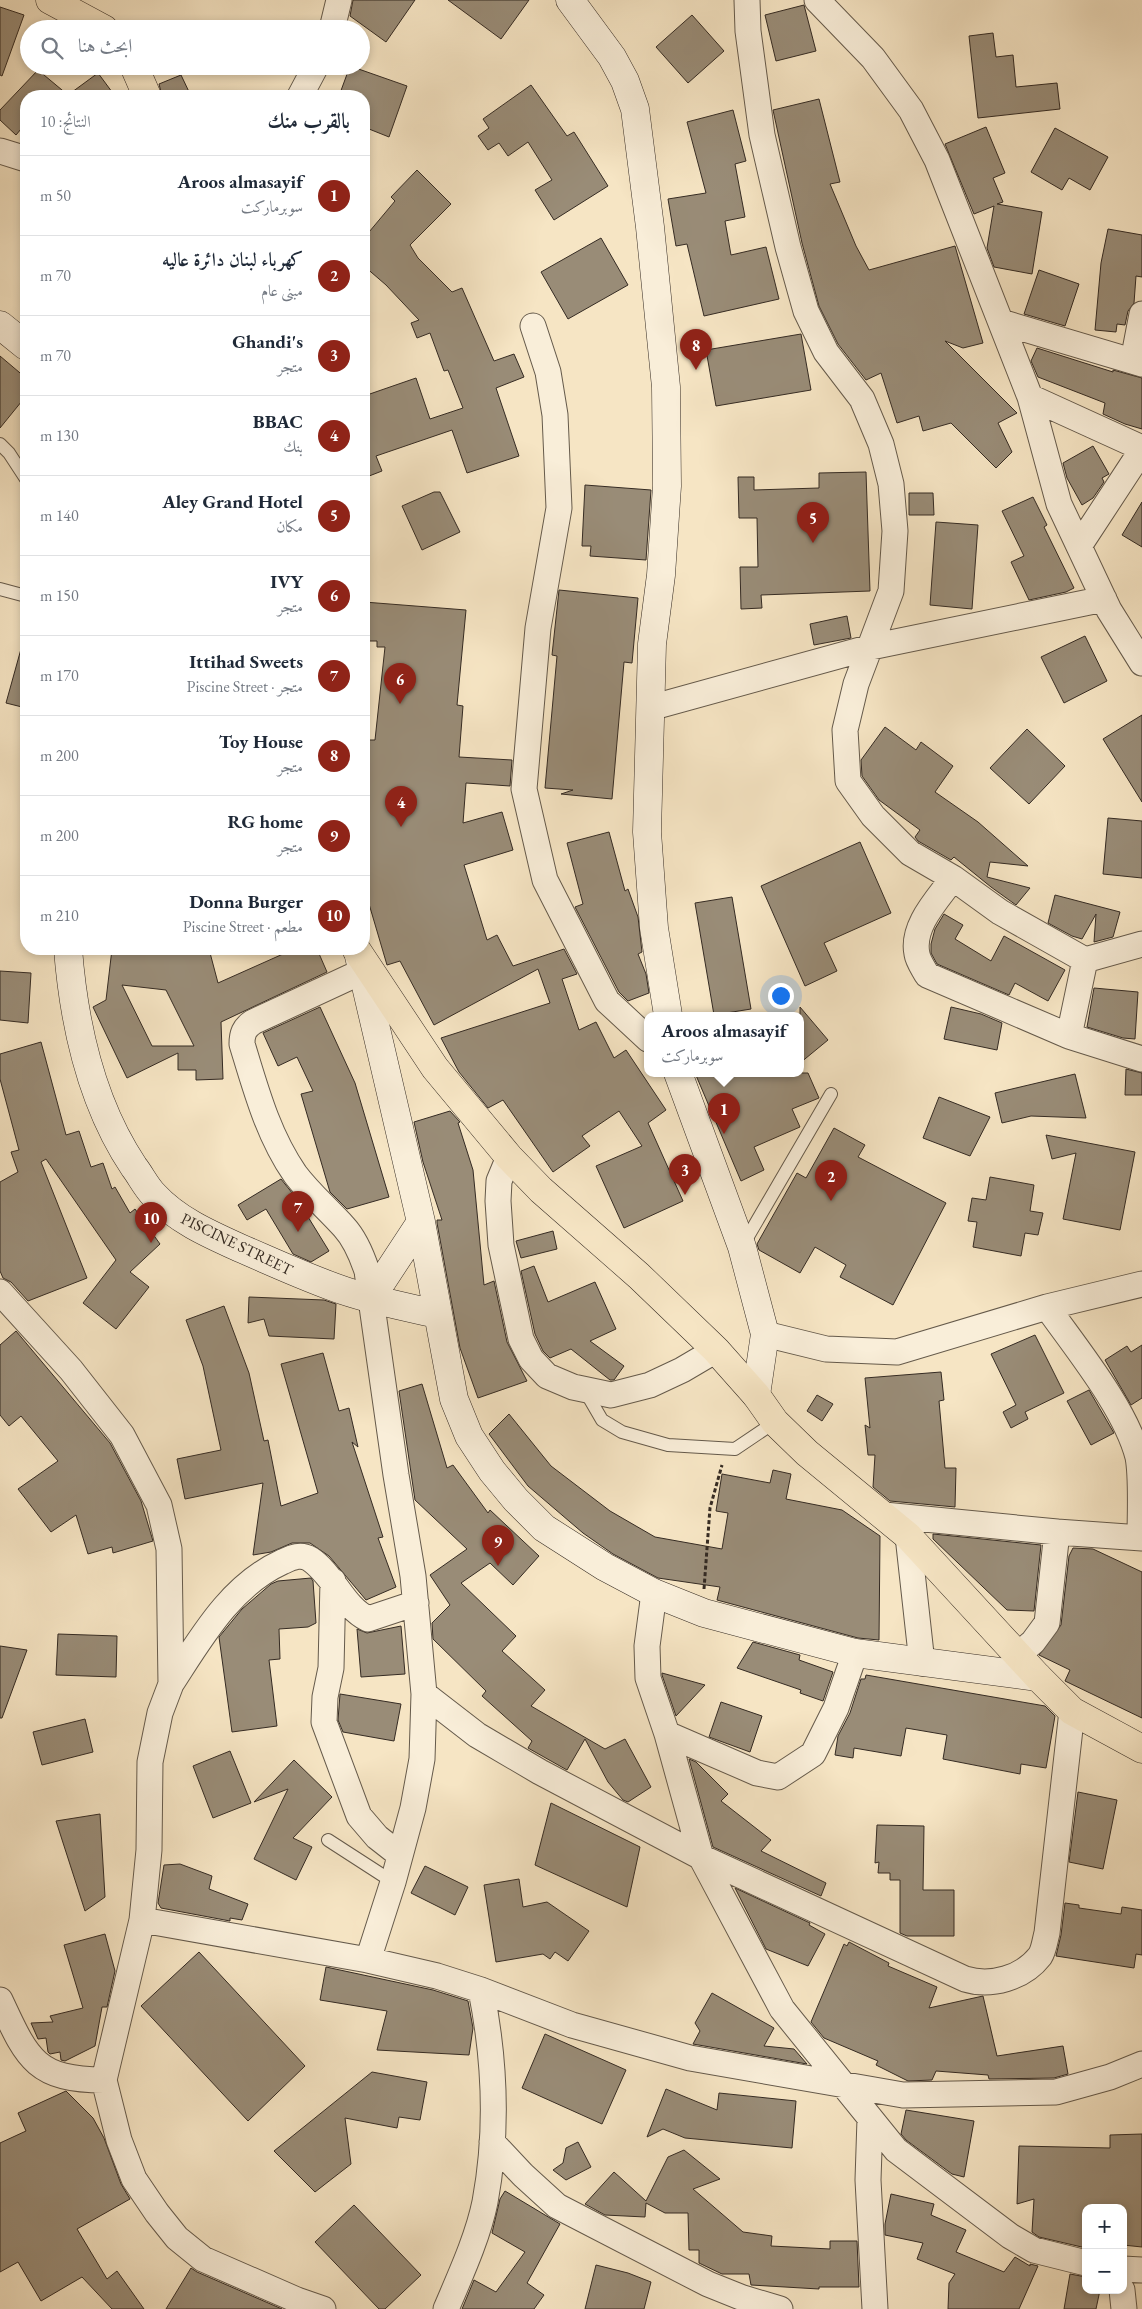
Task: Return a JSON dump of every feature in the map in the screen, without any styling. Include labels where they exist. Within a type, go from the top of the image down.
[{"type":"main road","points":[[50,0],[87,20]]},
{"type":"main road","points":[[138,75],[144,90]]},
{"type":"main road","points":[[359,959],[434,1068],[509,1156],[541,1190],[640,1276],[716,1350],[756,1395],[775,1422],[807,1453],[908,1536],[1019,1654],[1038,1677],[1072,1711],[1142,1749]]},
{"type":"street","points":[[334,20],[339,0]]},
{"type":"street","points":[[570,0],[612,56],[625,81],[636,109],[666,387],[666,486],[661,575],[652,644],[647,832],[654,928],[668,1012]]},
{"type":"street","points":[[747,0],[748,31],[762,136],[788,247],[806,311],[826,352],[862,400],[882,444],[891,484],[895,531],[891,591],[856,684],[845,730],[848,781],[873,816],[910,853],[953,878],[1000,912],[1085,960],[1142,944]]},
{"type":"street","points":[[818,0],[873,58],[911,110],[937,160],[1030,397],[1059,504],[1104,599],[1142,663]]},
{"type":"street","points":[[303,90],[311,75]]},
{"type":"street","points":[[0,151],[20,157]]},
{"type":"street","points":[[1001,322],[1137,363],[1142,314]]},
{"type":"street","points":[[0,326],[20,341]]},
{"type":"street","points":[[533,326],[548,372],[555,415],[559,508],[538,628],[524,789],[544,880],[607,1001],[644,1035]]},
{"type":"street","points":[[1030,397],[1142,449],[1079,546]]},
{"type":"street","points":[[650,708],[871,647],[1104,599]]},
{"type":"street","points":[[953,878],[928,912],[916,939],[917,955],[927,975],[1070,1036],[1142,1058]]},
{"type":"street","name":"PISCINE STREET","points":[[69,955],[77,1017],[89,1069],[101,1107],[116,1139],[153,1194],[179,1218],[289,1270],[345,1291],[437,1314]]},
{"type":"street","points":[[368,1960],[393,1882],[413,1808],[422,1760],[424,1694],[416,1603],[367,1271],[355,1242],[345,1228],[310,1193],[277,1143],[260,1104],[242,1044],[244,1030],[253,1022],[359,959],[421,1222],[437,1314],[459,1415],[492,1471],[516,1500],[544,1528],[605,1567],[654,1593],[704,1614],[855,1653],[1038,1677]]},
{"type":"street","points":[[1070,1036],[1085,960]]},
{"type":"street","points":[[679,1077],[742,1247],[765,1334],[756,1395]]},
{"type":"street","points":[[509,1156],[500,1181],[498,1201],[501,1245],[521,1340],[531,1359],[546,1376],[573,1388],[610,1394],[650,1385],[682,1370],[716,1350]]},
{"type":"street","points":[[371,1298],[421,1222]]},
{"type":"street","points":[[765,1334],[826,1349],[897,1352],[1047,1307],[1142,1284]]},
{"type":"street","points":[[0,1292],[71,1370],[122,1435],[159,1505],[169,1549],[171,1684]]},
{"type":"street","points":[[884,1515],[1057,1532],[1141,1537],[1139,1459],[1131,1434],[1047,1307]]},
{"type":"street","points":[[1019,1654],[1033,1642],[1048,1623],[1057,1532]]},
{"type":"street","points":[[908,1536],[922,1663]]},
{"type":"street","points":[[323,2309],[297,2300],[203,2259],[177,2238],[134,2179],[119,2140],[104,2080],[142,1920],[149,1850],[150,1762],[160,1713],[171,1684],[211,1622],[235,1596],[265,1570],[296,1556],[309,1558],[333,1581],[356,1613],[368,1619],[416,1603]]},
{"type":"street","points":[[333,1581],[331,1668],[325,1696],[324,1722],[359,1816],[377,1837],[400,1855]]},
{"type":"street","points":[[654,1593],[647,1646],[648,1678],[667,1734],[701,1857],[782,2009],[896,2150],[1010,2236],[1034,2250],[1082,2262]]},
{"type":"street","points":[[667,1734],[757,1772],[778,1777],[813,1754],[836,1708],[855,1653]]},
{"type":"street","points":[[424,1694],[477,1735],[540,1772],[701,1857],[965,1979],[979,1983],[1021,1975],[1041,1955],[1047,1934],[1072,1711]]},
{"type":"street","points":[[142,1920],[368,1960],[481,1990],[572,2025],[690,2058],[846,2087],[903,2095],[1056,2092],[1110,2077],[1142,2064]]},
{"type":"street","points":[[446,2309],[485,2203],[492,2142],[493,2063],[481,1990]]},
{"type":"street","points":[[0,2000],[16,2034],[42,2067],[53,2074],[76,2080],[104,2080]]},
{"type":"street","points":[[870,2120],[868,2180],[875,2309]]},
{"type":"street","points":[[492,2142],[523,2175],[557,2206],[708,2284],[742,2298],[780,2309]]},
{"type":"street","points":[[1127,2269],[1142,2270]]},
{"type":"street","points":[[1122,2294],[1124,2309]]},
{"type":"lane","points":[[0,444],[9,453],[20,470]]},
{"type":"lane","points":[[0,589],[20,594]]},
{"type":"lane","points":[[742,1247],[831,1094]]},
{"type":"lane","points":[[584,1389],[602,1420],[622,1432],[668,1446],[735,1449],[775,1422]]},
{"type":"lane","points":[[328,1840],[393,1882]]},
{"type":"path","points":[[704,1614],[705,1561],[710,1508],[722,1462],[735,1449]]},
{"type":"building","points":[[353,0],[415,0],[386,42],[370,30],[370,20],[356,20],[350,16]]},
{"type":"building","points":[[448,0],[529,0],[501,39]]},
{"type":"building","points":[[804,5],[816,51],[776,61],[765,15]]},
{"type":"building","points":[[0,7],[24,15],[22,20],[20,20],[20,26],[2,76],[0,75]]},
{"type":"building","points":[[692,15],[724,51],[688,83],[656,47]]},
{"type":"building","points":[[993,33],[996,57],[1013,55],[1016,87],[1057,83],[1060,109],[978,118],[969,36]]},
{"type":"building","points":[[370,73],[407,86],[389,137],[370,129],[370,90],[341,90],[347,75],[370,75]]},
{"type":"building","points":[[33,75],[44,75],[62,90],[20,90],[20,130],[16,135],[0,120],[0,110]]},
{"type":"building","points":[[95,75],[99,75],[111,90],[75,90]]},
{"type":"building","points":[[181,75],[188,90],[160,90],[159,84]]},
{"type":"building","points":[[531,85],[567,136],[574,132],[608,186],[554,220],[535,190],[552,180],[528,142],[508,156],[499,143],[488,150],[478,136],[489,128],[483,119]]},
{"type":"building","points":[[819,99],[840,182],[830,184],[856,246],[869,270],[955,246],[983,343],[963,348],[945,341],[1017,413],[998,423],[1012,452],[996,468],[951,423],[923,431],[919,416],[897,423],[881,373],[866,380],[838,344],[819,306],[802,243],[773,110]]},
{"type":"building","points":[[733,110],[746,161],[735,164],[745,217],[725,221],[731,255],[766,247],[779,299],[704,316],[687,244],[676,246],[668,199],[706,193],[687,122]]},
{"type":"building","points":[[986,127],[1005,173],[993,178],[1003,202],[997,204],[1042,212],[1032,274],[994,267],[987,248],[994,206],[974,214],[945,144]]},
{"type":"building","points":[[1055,128],[1108,157],[1090,190],[1069,178],[1062,190],[1031,172]]},
{"type":"building","points":[[417,170],[451,204],[410,245],[418,258],[452,292],[462,288],[494,361],[514,354],[524,377],[496,388],[519,456],[467,473],[452,430],[376,456],[382,471],[370,476],[370,394],[416,378],[430,419],[463,408],[448,370],[444,371],[430,333],[417,338],[411,323],[419,320],[386,285],[370,271],[370,231],[395,201],[391,197]]},
{"type":"building","points":[[1108,229],[1142,235],[1142,277],[1136,276],[1134,303],[1128,311],[1125,325],[1117,324],[1116,332],[1095,330],[1101,263]]},
{"type":"building","points":[[601,238],[628,285],[568,319],[541,272]]},
{"type":"building","points":[[1039,270],[1079,284],[1065,326],[1024,314]]},
{"type":"building","points":[[801,334],[811,390],[716,406],[706,350]]},
{"type":"building","points":[[1037,348],[1113,372],[1113,370],[1142,378],[1142,429],[1103,414],[1105,403],[1038,377],[1031,361]]},
{"type":"building","points":[[0,356],[20,373],[20,403],[0,428]]},
{"type":"building","points":[[1093,446],[1109,474],[1102,478],[1104,482],[1093,498],[1082,505],[1067,478],[1063,463]]},
{"type":"building","points":[[866,472],[870,591],[761,595],[762,608],[741,609],[740,567],[758,567],[757,518],[739,518],[738,477],[754,477],[754,490],[819,488],[819,473]]},
{"type":"building","points":[[585,485],[651,490],[646,560],[590,556],[591,546],[582,546]]},
{"type":"building","points":[[434,492],[440,492],[460,532],[422,550],[402,506]]},
{"type":"building","points":[[909,493],[933,493],[934,515],[909,515]]},
{"type":"building","points":[[1033,497],[1047,525],[1044,527],[1074,588],[1066,592],[1029,600],[1011,562],[1024,556],[1002,511]]},
{"type":"building","points":[[1142,502],[1142,547],[1122,535]]},
{"type":"building","points":[[936,522],[978,525],[972,609],[930,605]]},
{"type":"building","points":[[559,590],[638,598],[632,663],[624,662],[612,799],[561,794],[573,790],[545,788],[557,656],[552,655]]},
{"type":"building","points":[[370,602],[466,610],[457,705],[463,706],[459,757],[512,760],[510,786],[466,783],[463,823],[502,812],[513,850],[464,865],[487,940],[497,935],[513,966],[564,949],[577,974],[562,979],[579,1030],[596,1022],[614,1058],[626,1050],[666,1110],[648,1123],[683,1201],[624,1228],[596,1166],[642,1146],[619,1111],[582,1136],[590,1146],[553,1172],[503,1100],[488,1108],[459,1072],[441,1038],[550,1003],[538,969],[434,1025],[400,961],[387,965],[370,907],[370,740],[375,740],[385,647],[377,647],[377,641],[370,641]]},
{"type":"building","points":[[847,616],[851,638],[814,645],[810,624]]},
{"type":"building","points":[[1085,636],[1107,681],[1064,703],[1041,657]]},
{"type":"building","points":[[20,653],[20,706],[6,703]]},
{"type":"building","points":[[1142,715],[1142,802],[1103,739]]},
{"type":"building","points":[[885,727],[916,750],[921,742],[953,766],[935,792],[978,822],[1028,866],[990,862],[987,877],[1030,888],[1016,905],[954,857],[951,860],[918,841],[915,837],[920,830],[879,800],[862,776],[861,760]]},
{"type":"building","points":[[1027,729],[1065,766],[1029,804],[990,768]]},
{"type":"building","points":[[1108,818],[1142,821],[1142,878],[1103,874]]},
{"type":"building","points":[[609,832],[625,891],[628,889],[638,917],[642,952],[638,954],[646,974],[649,993],[628,1001],[619,992],[575,907],[583,904],[567,843]]},
{"type":"building","points":[[860,842],[891,913],[824,943],[837,971],[805,986],[761,886]]},
{"type":"building","points":[[1055,895],[1120,912],[1113,937],[1094,942],[1096,914],[1082,939],[1072,936],[1048,923]]},
{"type":"building","points":[[732,897],[751,1009],[732,1012],[713,1012],[695,903]]},
{"type":"building","points":[[944,914],[963,925],[955,939],[991,961],[1004,936],[1065,970],[1048,1001],[1015,983],[1009,995],[937,964],[931,953],[931,944],[935,929]]},
{"type":"building","points":[[111,955],[211,955],[218,983],[281,955],[320,955],[327,972],[221,1022],[223,1079],[196,1080],[196,1070],[178,1070],[178,1053],[127,1078],[93,1007],[106,1000]],"holes":[[[122,985],[166,990],[194,1046],[152,1046]]]},
{"type":"building","points":[[0,971],[31,973],[28,1023],[0,1020]]},
{"type":"building","points":[[1094,988],[1138,992],[1135,1039],[1123,1038],[1087,1027]]},
{"type":"building","points":[[320,1007],[355,1083],[389,1197],[347,1209],[330,1192],[301,1094],[313,1091],[297,1057],[278,1066],[263,1033]]},
{"type":"building","points":[[800,1007],[828,1040],[804,1060],[804,1012],[800,1012]]},
{"type":"building","points":[[951,1007],[981,1014],[1002,1023],[997,1050],[944,1039]]},
{"type":"building","points":[[41,1042],[66,1135],[79,1131],[91,1167],[103,1163],[112,1189],[115,1187],[130,1213],[135,1209],[160,1244],[130,1272],[149,1287],[116,1329],[83,1303],[116,1260],[46,1159],[41,1162],[87,1278],[28,1301],[11,1282],[3,1278],[0,1271],[0,1182],[18,1172],[11,1152],[19,1150],[0,1079],[0,1054]]},
{"type":"building","points":[[1126,1069],[1142,1073],[1142,1095],[1125,1095]]},
{"type":"building","points":[[804,1073],[808,1073],[819,1098],[792,1109],[800,1127],[754,1147],[764,1170],[741,1181],[697,1077],[804,1077]]},
{"type":"building","points":[[1075,1074],[1086,1118],[1031,1116],[1002,1123],[995,1093]]},
{"type":"building","points":[[939,1097],[990,1117],[970,1156],[923,1138]]},
{"type":"building","points":[[450,1111],[460,1122],[458,1123],[473,1170],[484,1285],[494,1281],[507,1342],[527,1381],[478,1398],[460,1348],[437,1223],[437,1220],[442,1220],[423,1162],[414,1122]]},
{"type":"building","points":[[834,1128],[865,1145],[858,1157],[946,1203],[893,1305],[840,1277],[846,1265],[815,1247],[800,1273],[759,1250],[757,1244],[797,1173],[806,1178]]},
{"type":"building","points":[[1046,1135],[1135,1152],[1120,1230],[1063,1219],[1076,1153],[1052,1159]]},
{"type":"building","points":[[990,1177],[1034,1185],[1030,1211],[1043,1213],[1038,1235],[1025,1233],[1021,1256],[973,1247],[977,1222],[968,1221],[972,1198],[986,1200]]},
{"type":"building","points":[[281,1179],[297,1199],[329,1251],[311,1262],[293,1254],[266,1209],[247,1220],[238,1205]]},
{"type":"building","points":[[553,1231],[557,1249],[521,1258],[516,1241]]},
{"type":"building","points":[[534,1266],[548,1302],[595,1282],[616,1329],[590,1341],[624,1366],[614,1380],[610,1380],[571,1349],[550,1358],[543,1351],[535,1334],[521,1271]]},
{"type":"building","points":[[249,1297],[324,1300],[336,1304],[334,1339],[269,1336],[264,1319],[248,1323]]},
{"type":"building","points":[[224,1306],[249,1373],[264,1441],[268,1440],[281,1506],[318,1493],[281,1364],[323,1353],[339,1411],[349,1408],[358,1447],[352,1442],[383,1537],[378,1538],[396,1587],[366,1600],[329,1556],[310,1543],[292,1543],[271,1552],[253,1555],[263,1483],[185,1499],[177,1459],[221,1450],[203,1366],[186,1320]]},
{"type":"building","points":[[16,1331],[110,1443],[141,1501],[153,1541],[113,1553],[112,1547],[88,1554],[76,1515],[51,1532],[18,1489],[58,1461],[21,1416],[9,1426],[0,1415],[0,1345]]},
{"type":"building","points":[[1035,1335],[1064,1393],[1025,1412],[1028,1419],[1011,1428],[1003,1412],[1016,1405],[991,1354]]},
{"type":"building","points":[[1142,1345],[1142,1398],[1131,1405],[1105,1360],[1127,1346],[1131,1352]]},
{"type":"building","points":[[941,1372],[944,1400],[939,1401],[945,1468],[956,1468],[955,1507],[890,1501],[873,1487],[875,1455],[868,1455],[865,1425],[870,1428],[865,1378]]},
{"type":"building","points":[[422,1384],[447,1468],[453,1465],[488,1513],[490,1510],[539,1556],[513,1585],[490,1563],[461,1583],[516,1636],[502,1651],[545,1690],[531,1706],[605,1749],[625,1739],[651,1787],[628,1802],[623,1800],[608,1782],[585,1739],[567,1770],[528,1748],[532,1741],[482,1696],[486,1691],[433,1639],[432,1623],[450,1605],[430,1575],[467,1549],[415,1500],[399,1391]]},
{"type":"building","points":[[1089,1390],[1114,1433],[1091,1445],[1067,1401]]},
{"type":"building","points":[[817,1395],[833,1404],[822,1421],[807,1411]]},
{"type":"building","points":[[509,1414],[551,1466],[610,1511],[655,1537],[722,1549],[728,1513],[716,1511],[722,1474],[770,1483],[773,1470],[791,1474],[786,1499],[842,1510],[880,1536],[879,1640],[858,1638],[717,1600],[720,1587],[658,1578],[613,1554],[583,1533],[528,1486],[489,1434]]},
{"type":"building","points":[[933,1534],[1041,1545],[1034,1611],[1007,1610],[933,1539]]},
{"type":"building","points":[[1073,1548],[1093,1549],[1142,1572],[1142,1718],[1065,1681],[1070,1670],[1039,1655],[1061,1625],[1069,1556]]},
{"type":"building","points":[[311,1578],[313,1581],[316,1623],[308,1627],[279,1629],[280,1659],[269,1660],[277,1726],[232,1732],[219,1637],[242,1609],[271,1584],[278,1581]]},
{"type":"building","points":[[401,1626],[405,1674],[361,1677],[357,1629],[367,1633]]},
{"type":"building","points":[[58,1634],[117,1636],[116,1677],[56,1675]]},
{"type":"building","points":[[753,1642],[800,1655],[799,1660],[833,1672],[823,1701],[800,1693],[801,1690],[737,1668]]},
{"type":"building","points":[[0,1646],[27,1650],[2,1718],[0,1718]]},
{"type":"building","points":[[662,1673],[705,1685],[676,1716],[662,1675]]},
{"type":"building","points":[[866,1675],[1045,1706],[1055,1716],[1046,1768],[1021,1764],[1020,1774],[943,1759],[947,1735],[906,1728],[901,1756],[854,1748],[853,1758],[835,1755],[838,1736],[850,1713],[861,1679],[865,1679]]},
{"type":"building","points":[[340,1694],[401,1704],[394,1741],[343,1732],[338,1720]]},
{"type":"building","points":[[721,1702],[762,1716],[750,1752],[709,1737]]},
{"type":"building","points":[[85,1719],[93,1752],[42,1765],[33,1732]]},
{"type":"building","points":[[230,1751],[251,1803],[213,1818],[193,1766]]},
{"type":"building","points":[[689,1759],[696,1762],[728,1794],[721,1801],[771,1840],[761,1851],[826,1883],[821,1896],[713,1847]]},
{"type":"building","points":[[294,1760],[332,1797],[293,1838],[312,1847],[296,1880],[254,1859],[288,1789],[254,1802]]},
{"type":"building","points":[[1078,1792],[1117,1800],[1103,1869],[1069,1862]]},
{"type":"building","points":[[551,1803],[640,1847],[627,1907],[535,1865]]},
{"type":"building","points":[[100,1814],[105,1897],[85,1911],[56,1821]]},
{"type":"building","points":[[877,1825],[924,1826],[923,1890],[954,1890],[954,1936],[907,1936],[900,1933],[900,1880],[890,1880],[890,1873],[878,1873],[879,1862],[875,1863]]},
{"type":"building","points":[[180,1864],[212,1876],[209,1889],[248,1904],[242,1920],[230,1918],[230,1921],[161,1908],[158,1903],[164,1865]]},
{"type":"building","points":[[425,1866],[468,1887],[455,1915],[411,1893]]},
{"type":"building","points":[[519,1879],[523,1907],[547,1902],[589,1931],[568,1961],[555,1952],[550,1959],[543,1954],[496,1962],[484,1885]]},
{"type":"building","points":[[735,1888],[810,1923],[809,1925],[825,1934],[808,1966],[766,1949]]},
{"type":"building","points":[[1065,1903],[1079,1905],[1079,1908],[1121,1914],[1122,1907],[1142,1910],[1142,1955],[1136,1954],[1134,1968],[1056,1956]]},
{"type":"building","points":[[105,1934],[115,1971],[107,2007],[102,2007],[95,2046],[65,2061],[61,2060],[60,2052],[50,2054],[48,2052],[46,2038],[38,2039],[31,2023],[53,2022],[50,2016],[83,2008],[64,1945]]},
{"type":"building","points":[[849,1942],[889,1963],[888,1966],[937,1987],[929,2008],[983,1996],[997,2056],[1063,2046],[1068,2074],[1054,2078],[989,2079],[988,2075],[936,2071],[932,2080],[908,2081],[876,2065],[878,2061],[824,2038],[811,2022],[844,1944],[847,1946]]},
{"type":"building","points":[[199,1952],[305,2066],[248,2121],[141,2006]]},
{"type":"building","points":[[326,1967],[433,1990],[468,2001],[473,2028],[469,2055],[377,2050],[387,2011],[320,2000]]},
{"type":"building","points":[[712,1993],[774,2028],[764,2046],[794,2049],[807,2064],[693,2044],[700,2031],[695,2023]]},
{"type":"building","points":[[545,2034],[626,2070],[602,2124],[522,2088]]},
{"type":"building","points":[[372,2072],[427,2082],[420,2120],[399,2117],[397,2128],[345,2118],[351,2164],[315,2192],[274,2151]]},
{"type":"building","points":[[666,2089],[717,2110],[719,2093],[796,2101],[792,2148],[685,2138],[663,2129],[647,2137]]},
{"type":"building","points":[[66,2091],[93,2118],[104,2138],[121,2184],[130,2199],[77,2229],[107,2279],[117,2271],[144,2309],[112,2309],[82,2277],[41,2301],[18,2262],[0,2272],[0,2143],[26,2131],[18,2113]]},
{"type":"building","points":[[906,2110],[974,2121],[964,2177],[952,2174],[906,2140],[901,2134]]},
{"type":"building","points":[[1142,2134],[1142,2247],[1127,2245],[1127,2204],[1082,2204],[1082,2247],[1039,2237],[1032,2232],[1034,2199],[1017,2204],[1019,2146],[1110,2148],[1110,2135]]},
{"type":"building","points":[[578,2142],[591,2167],[566,2180],[553,2170],[563,2163],[566,2148]]},
{"type":"building","points":[[684,2150],[720,2179],[693,2189],[743,2232],[772,2236],[771,2246],[830,2249],[830,2241],[857,2241],[859,2287],[819,2287],[819,2289],[751,2285],[749,2274],[722,2274],[699,2263],[699,2250],[689,2250],[688,2213],[665,2213],[646,2203],[645,2217],[605,2215],[585,2204],[614,2172],[646,2201],[668,2157]]},
{"type":"building","points":[[505,2191],[560,2224],[527,2283],[544,2295],[534,2309],[462,2309],[474,2280],[496,2292],[525,2252],[492,2233],[500,2199]]},
{"type":"building","points":[[891,2194],[934,2204],[931,2215],[966,2230],[956,2252],[1004,2272],[1015,2257],[1030,2266],[1030,2264],[1038,2266],[1019,2309],[948,2309],[949,2283],[955,2274],[917,2259],[923,2243],[885,2235],[885,2224]]},
{"type":"building","points":[[354,2205],[421,2275],[385,2309],[379,2309],[315,2242]]},
{"type":"building","points":[[596,2265],[628,2273],[651,2282],[644,2309],[585,2309]]},
{"type":"building","points":[[191,2268],[197,2272],[282,2309],[166,2309]]},
{"type":"building","points":[[1070,2274],[1082,2276],[1082,2294],[1099,2294],[1096,2309],[1064,2309]]},
{"type":"place","name":"Toy House","points":[[696,370]]},
{"type":"place","name":"Aley Grand Hotel","points":[[813,543]]},
{"type":"place","name":"IVY","points":[[400,704]]},
{"type":"place","name":"BBAC","points":[[401,827]]},
{"type":"place","name":"Aroos almasayif","points":[[724,1134]]},
{"type":"place","name":"Ghandi's","points":[[685,1195]]},
{"type":"place","name":"كهرباء لبنان دائرة عاليه","points":[[831,1201]]},
{"type":"place","name":"Ittihad Sweets","points":[[298,1232]]},
{"type":"place","name":"Donna Burger","points":[[151,1243]]},
{"type":"place","name":"RG home","points":[[498,1566]]}]
